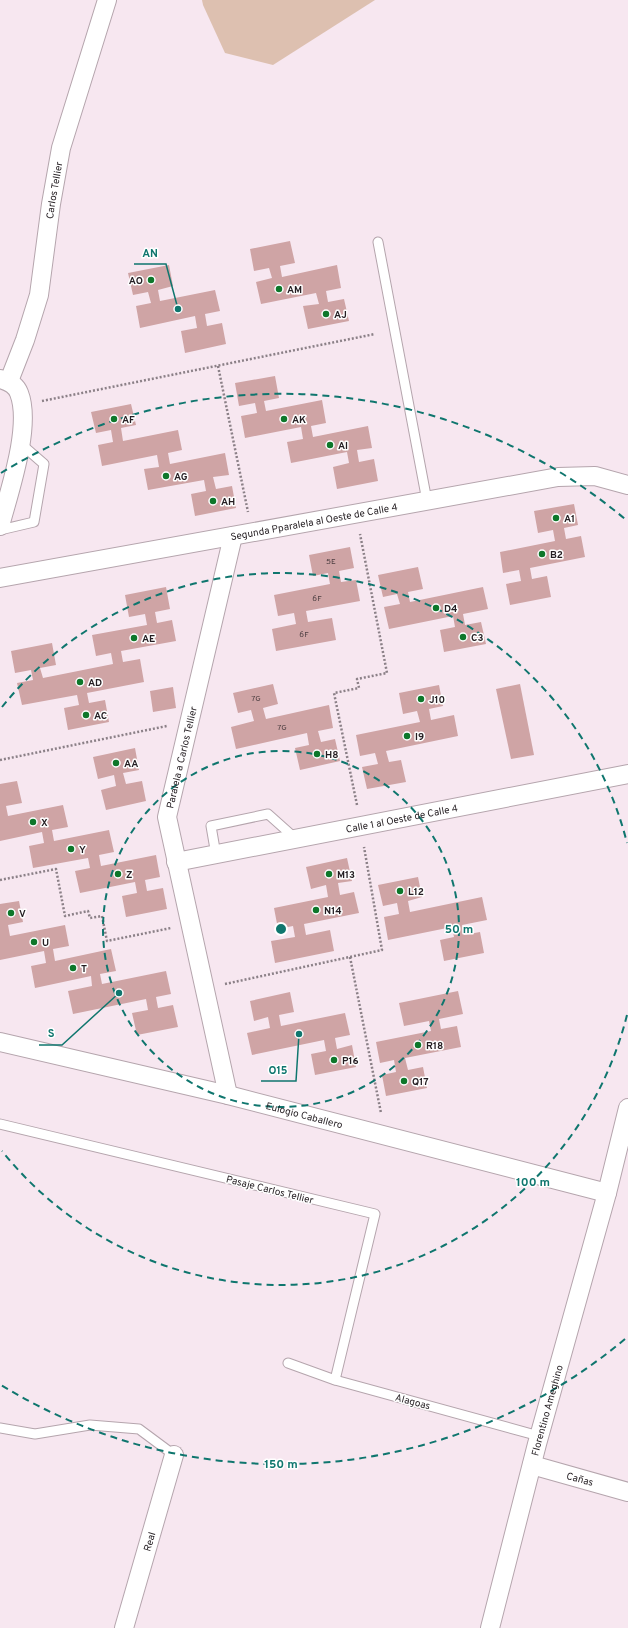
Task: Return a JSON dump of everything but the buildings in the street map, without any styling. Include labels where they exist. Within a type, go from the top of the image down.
[{"type":"street","name":"Carlos Tellier","points":[[0,526],[23,436],[23,415],[19,392],[4,380],[25,340],[39,295],[51,204],[61,148],[107,0]]},
{"type":"street","name":"Segunda Pparalela al Oeste de Calle 4","points":[[0,578],[558,477],[595,476],[628,485]]},
{"type":"street","name":"Paralela a Carlos Tellier","points":[[228,1095],[167,818],[233,536]]},
{"type":"street","name":"Calle 1 al Oeste de Calle 4","points":[[176,862],[628,774]]},
{"type":"street","name":"Eulogio Caballero","points":[[0,1042],[228,1095],[607,1193]]},
{"type":"street","name":"Florentino Ameghino","points":[[490,1628],[539,1436],[607,1193],[623,1151],[628,1108]]},
{"type":"street","name":"Real","points":[[124,1628],[174,1455]]},
{"type":"street","name":"Cañas","points":[[532,1465],[628,1492]]},
{"type":"lane","points":[[378,242],[427,501]]},
{"type":"lane","points":[[0,530],[34,522],[44,464],[21,444]]},
{"type":"lane","points":[[216,855],[211,826],[268,814],[296,839]]},
{"type":"lane","name":"Pasaje Carlos Tellier","points":[[0,1124],[376,1214],[335,1380]]},
{"type":"lane","name":"Alagoas","points":[[288,1363],[335,1380],[539,1436]]},
{"type":"lane","points":[[0,1428],[34,1434],[90,1425],[139,1429],[174,1455]]},
{"type":"path","points":[[21,405],[374,334]]},
{"type":"path","points":[[218,366],[252,533]]},
{"type":"path","points":[[204,988],[382,950],[361,826],[334,692],[359,688],[357,679],[387,673],[356,514]]},
{"type":"path","points":[[0,760],[189,721]]},
{"type":"path","points":[[0,880],[56,869],[65,916],[88,911],[90,918],[102,916],[107,941],[190,924]]},
{"type":"path","points":[[350,957],[385,1136]]},
{"type":"shaded area","points":[[202,0],[375,0],[273,65],[225,53]]},
{"type":"place","name":"AO","points":[[151,280]]},
{"type":"place","name":"AM","points":[[279,289]]},
{"type":"place","name":"AN","points":[[178,309]]},
{"type":"place","name":"AJ","points":[[326,314]]},
{"type":"place","name":"AF","points":[[114,419]]},
{"type":"place","name":"AK","points":[[284,419]]},
{"type":"place","name":"AI","points":[[330,445]]},
{"type":"place","name":"AG","points":[[166,476]]},
{"type":"place","name":"AH","points":[[213,501]]},
{"type":"place","name":"A1","points":[[556,518]]},
{"type":"place","name":"B2","points":[[542,554]]},
{"type":"place","name":"D4","points":[[436,608]]},
{"type":"place","name":"C3","points":[[463,637]]},
{"type":"place","name":"AE","points":[[134,638]]},
{"type":"place","name":"AD","points":[[80,682]]},
{"type":"place","name":"J10","points":[[421,699]]},
{"type":"place","name":"AC","points":[[86,715]]},
{"type":"place","name":"I9","points":[[407,736]]},
{"type":"place","name":"H8","points":[[317,754]]},
{"type":"place","name":"AA","points":[[116,763]]},
{"type":"place","name":"X","points":[[33,822]]},
{"type":"place","name":"Y","points":[[71,849]]},
{"type":"place","name":"Z","points":[[118,874]]},
{"type":"place","name":"M13","points":[[329,874]]},
{"type":"place","name":"L12","points":[[400,891]]},
{"type":"place","name":"N14","points":[[316,910]]},
{"type":"place","name":"V","points":[[11,913]]},
{"type":"place","name":"U","points":[[34,942]]},
{"type":"place","name":"T","points":[[73,968]]},
{"type":"place","name":"S","points":[[119,993]]},
{"type":"place","name":"O15","points":[[299,1034]]},
{"type":"place","name":"R18","points":[[418,1045]]},
{"type":"place","name":"P16","points":[[334,1060]]},
{"type":"place","name":"Q17","points":[[404,1081]]}]
